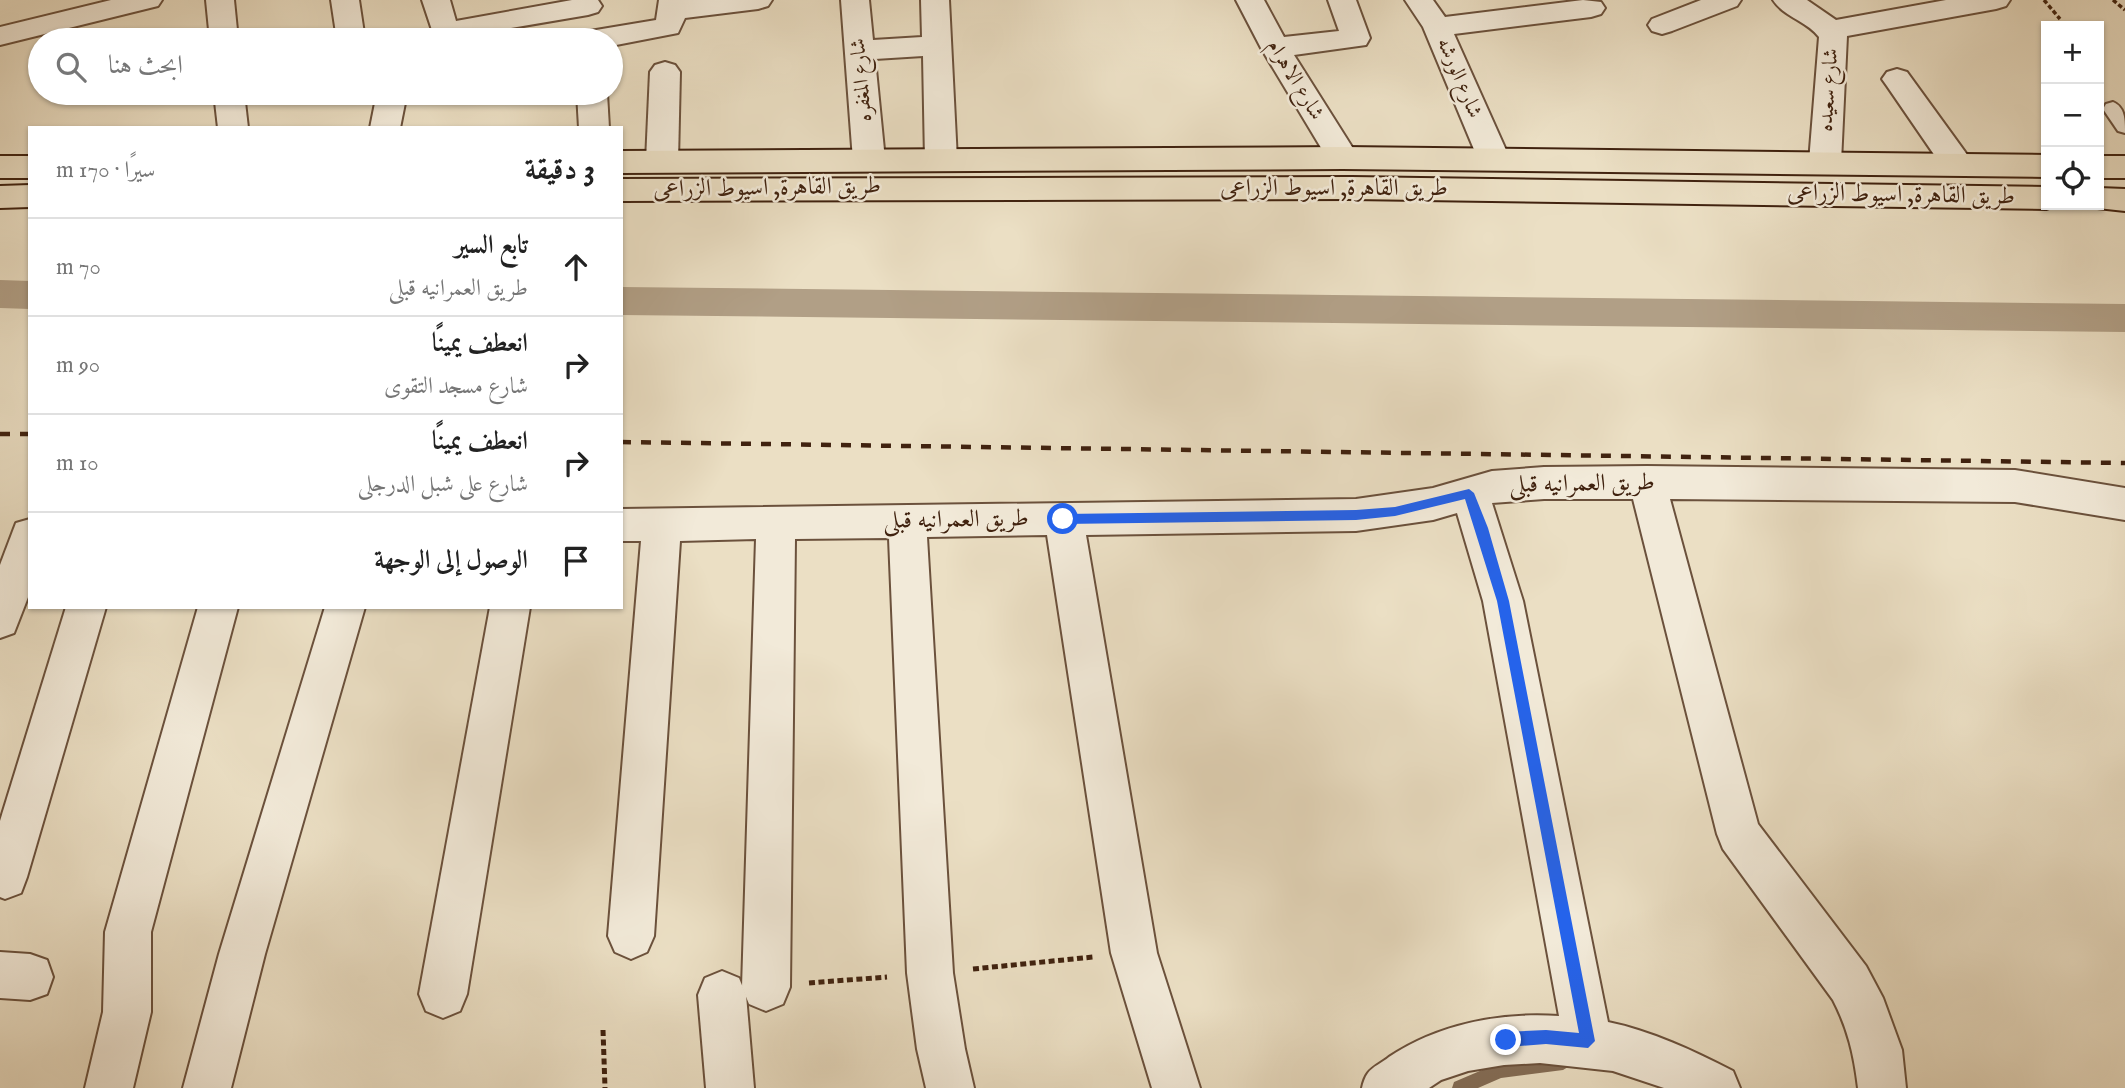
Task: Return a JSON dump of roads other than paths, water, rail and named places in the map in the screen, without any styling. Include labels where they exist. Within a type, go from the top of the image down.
[{"type":"highway","name":"طريق القاهرة, اسيوط الزراعى","points":[[623,162],[1343,158],[1448,174],[1494,159],[2041,166]]},
{"type":"highway","points":[[0,167],[28,167]]},
{"type":"highway","points":[[2104,167],[2125,167]]},
{"type":"highway","name":"طريق القاهرة, اسيوط الزراعى","points":[[623,190],[1448,174],[2041,198]]},
{"type":"highway","points":[[0,197],[28,196]]},
{"type":"highway","points":[[2104,200],[2125,200]]},
{"type":"street","points":[[28,30],[1,36],[5,26],[31,0]]},
{"type":"street","points":[[57,23],[77,0]]},
{"type":"street","points":[[220,0],[223,28]]},
{"type":"street","points":[[345,0],[349,28]]},
{"type":"street","points":[[436,0],[444,28]]},
{"type":"street","points":[[623,29],[672,12],[758,0]]},
{"type":"street","name":"شارع المغفره","points":[[855,0],[869,160]]},
{"type":"street","points":[[935,0],[941,160]]},
{"type":"street","name":"شارع الاهرام","points":[[1250,0],[1275,48],[1343,158]]},
{"type":"street","points":[[1275,48],[1356,38],[1342,0]]},
{"type":"street","name":"شارع الورشه","points":[[1419,0],[1437,27],[1494,159]]},
{"type":"street","points":[[1662,25],[1727,0]]},
{"type":"street","name":"شارع سعيده","points":[[1787,0],[1830,30],[1833,37],[1825,162]]},
{"type":"street","points":[[1830,30],[1996,0]]},
{"type":"street","points":[[35,28],[132,2]]},
{"type":"street","points":[[465,28],[587,3],[589,28]]},
{"type":"street","points":[[1437,27],[1591,8]]},
{"type":"street","points":[[860,50],[936,46]]},
{"type":"street","points":[[662,161],[665,72]]},
{"type":"street","points":[[1897,79],[1957,164]]},
{"type":"street","points":[[230,105],[233,126]]},
{"type":"street","points":[[385,126],[390,105]]},
{"type":"street","points":[[593,105],[594,126]]},
{"type":"street","points":[[1647,482],[1739,834],[1751,854],[1838,962],[1859,995],[1874,1031],[1882,1068],[1882,1088]]},
{"type":"street","name":"طريق العمرانيه قبلى","points":[[623,525],[1356,515],[1395,511],[1517,484],[1647,482],[2015,486],[2125,504]]},
{"type":"street","points":[[1469,493],[1503,601],[1588,1041]]},
{"type":"street","points":[[1063,519],[1134,953],[1176,1088]]},
{"type":"street","points":[[907,521],[930,973],[941,1049],[950,1088]]},
{"type":"street","points":[[730,1088],[744,991],[776,522]]},
{"type":"street","points":[[631,936],[662,524]]},
{"type":"street","points":[[0,531],[28,533]]},
{"type":"street","points":[[0,620],[28,539]]},
{"type":"street","points":[[5,877],[85,609]]},
{"type":"street","points":[[109,1088],[127,1012],[128,932],[217,609]]},
{"type":"street","points":[[206,1088],[242,954],[344,609]]},
{"type":"street","points":[[443,994],[510,609]]},
{"type":"street","points":[[1387,1088],[1429,1060],[1466,1047],[1546,1037],[1588,1041],[1629,1051],[1671,1066],[1716,1088]]},
{"type":"lane","points":[[2113,109],[2125,126]]},
{"type":"waterway","points":[[0,294],[28,295]]},
{"type":"waterway","points":[[623,301],[2125,318]]},
{"type":"waterway","points":[[1460,1088],[1501,1070],[1563,1062]]},
{"type":"railway","points":[[0,434],[28,434]]},
{"type":"railway","points":[[623,442],[2125,463]]}]
